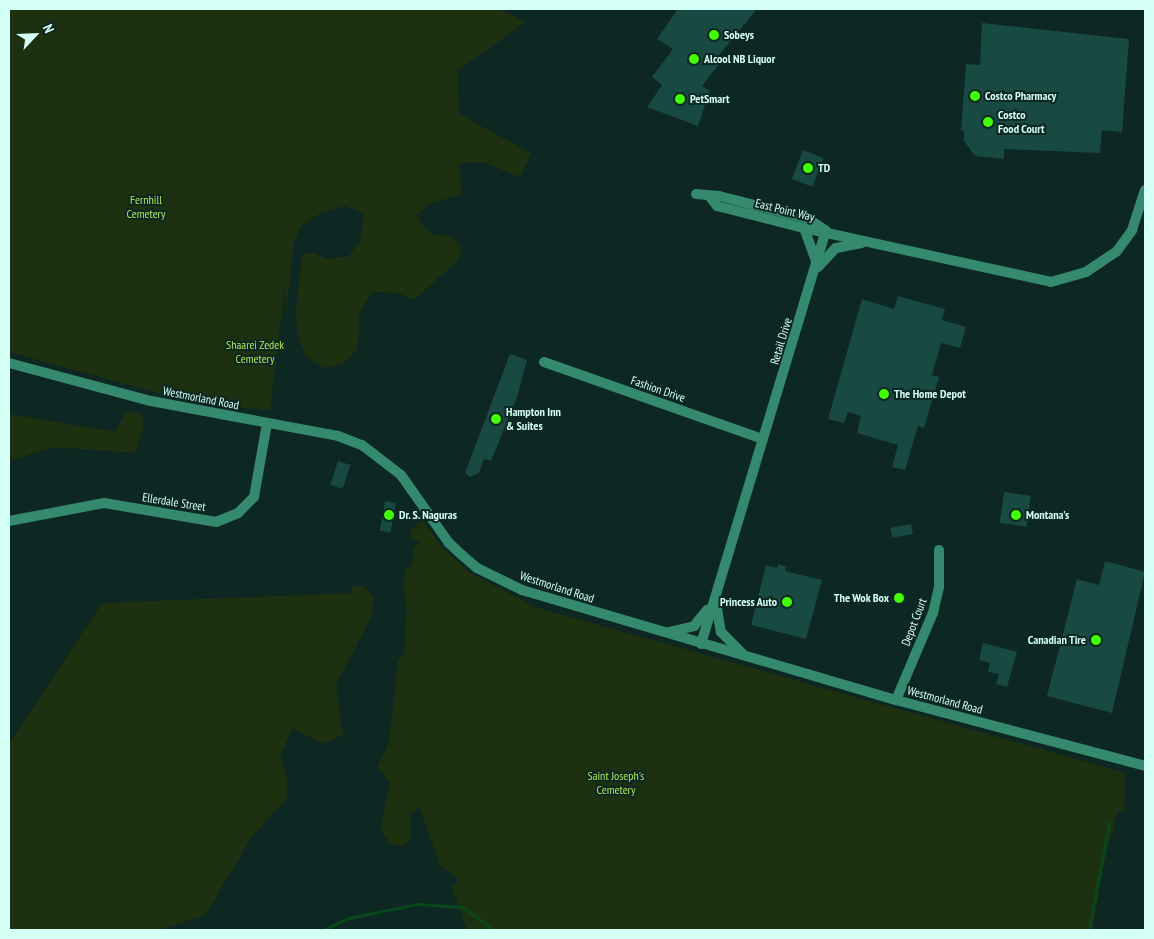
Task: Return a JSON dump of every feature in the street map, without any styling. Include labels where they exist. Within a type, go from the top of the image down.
[{"type":"street","points":[[826,230],[1015,274],[1057,279],[1086,272],[1117,251],[1132,230],[1145,190]]},
{"type":"street","name":"East Point Way","points":[[696,194],[710,197],[719,196],[809,219],[826,230]]},
{"type":"street","name":"East Point Way","points":[[710,197],[717,206],[804,228],[826,230]]},
{"type":"street","points":[[804,228],[814,250],[815,270]]},
{"type":"street","name":"Retail Drive","points":[[701,644],[826,230]]},
{"type":"street","points":[[815,270],[836,248],[872,242]]},
{"type":"street","name":"Westmorland Road","points":[[9,362],[151,401],[342,438],[381,456],[415,493],[449,543],[476,568],[522,590],[896,700],[1145,766]]},
{"type":"street","name":"Fashion Drive","points":[[544,362],[763,439]]},
{"type":"street","name":"Ellerdale Street","points":[[9,521],[104,503],[216,522],[238,513],[254,497],[266,423]]},
{"type":"street","name":"Depot Court","points":[[896,700],[933,613],[939,586],[939,550]]},
{"type":"street","points":[[661,632],[694,626],[716,596]]},
{"type":"street","points":[[716,596],[721,632],[750,658]]},
{"type":"green space","name":"Fernhill Cemetery","points":[[9,9],[499,9],[526,22],[457,71],[459,114],[531,153],[520,177],[485,163],[460,163],[461,195],[433,202],[416,215],[425,229],[436,235],[452,236],[462,247],[458,260],[414,300],[398,293],[372,292],[359,314],[358,349],[343,364],[324,368],[306,357],[297,334],[296,309],[302,255],[311,252],[327,259],[349,256],[360,241],[364,214],[345,206],[322,212],[301,226],[294,242],[286,316],[285,286],[270,410],[226,407],[158,393],[9,352]]},
{"type":"green space","points":[[126,412],[142,413],[143,429],[135,453],[53,447],[9,461],[9,414],[115,432]]},
{"type":"green space","name":"Saint Joseph's Cemetery","points":[[422,520],[442,547],[467,571],[535,607],[1126,773],[1124,812],[1118,810],[1102,871],[1093,930],[467,930],[452,887],[459,880],[440,865],[419,807],[410,816],[410,840],[403,846],[391,845],[380,830],[390,783],[377,767],[389,743],[398,660],[404,654],[407,609],[403,588],[407,566],[411,567],[414,555],[412,548],[420,543],[411,538],[410,530]]},
{"type":"green space","points":[[353,585],[364,586],[374,599],[372,616],[336,685],[343,735],[323,744],[293,728],[280,756],[288,781],[286,800],[253,835],[205,915],[160,930],[9,930],[9,744],[102,603],[351,593]]},
{"type":"building","points":[[678,9],[757,9],[719,55],[724,58],[702,86],[710,91],[698,126],[647,107],[662,85],[652,77],[673,49],[657,39]]},
{"type":"building","points":[[982,23],[1129,39],[1122,132],[1102,130],[1100,153],[1004,149],[1004,159],[975,156],[964,141],[964,131],[961,131],[966,64],[980,65]]},
{"type":"building","name":"TD","points":[[803,150],[824,158],[812,187],[792,179]]},
{"type":"building","name":"The Home Depot","points":[[898,296],[945,309],[942,320],[966,327],[960,348],[941,343],[932,375],[939,377],[924,428],[918,426],[905,470],[892,467],[898,445],[857,433],[861,416],[848,412],[844,423],[828,419],[862,299],[894,309]]},
{"type":"building","name":"Hampton Inn & Suites","points":[[510,354],[527,360],[517,397],[491,461],[484,459],[479,473],[470,477],[465,473]]},
{"type":"building","points":[[338,461],[350,465],[343,489],[330,485]]},
{"type":"building","name":"Montana's","points":[[1004,492],[1031,496],[1026,526],[1000,523]]},
{"type":"building","name":"Dr. S. Naguras","points":[[385,501],[396,503],[391,532],[380,531]]},
{"type":"building","points":[[911,524],[913,534],[892,538],[890,528]]},
{"type":"building","name":"Canadian Tire","points":[[1105,561],[1145,572],[1112,713],[1047,696],[1077,579],[1099,585]]},
{"type":"building","name":"Princess Auto","points":[[778,564],[786,567],[785,571],[822,580],[806,639],[751,625],[766,565],[777,568]]},
{"type":"building","points":[[983,643],[1017,652],[1007,687],[996,684],[999,674],[988,672],[990,663],[979,660]]},
{"type":"waterway","points":[[1089,930],[1109,823]]},
{"type":"waterway","points":[[323,930],[349,918],[417,904],[463,907],[495,930]]},
{"type":"place","name":"Sobeys","points":[[714,35]]},
{"type":"place","name":"Alcool NB Liquor","points":[[694,59]]},
{"type":"place","name":"Costco Pharmacy","points":[[975,96]]},
{"type":"place","name":"PetSmart","points":[[680,99]]},
{"type":"place","name":"Costco Food Court","points":[[988,122]]},
{"type":"place","name":"TD","points":[[808,168]]},
{"type":"place","name":"The Home Depot","points":[[884,394]]},
{"type":"place","name":"Hampton Inn & Suites","points":[[496,419]]},
{"type":"place","name":"Dr. S. Naguras","points":[[389,515]]},
{"type":"place","name":"Montana's","points":[[1016,515]]},
{"type":"place","name":"The Wok Box","points":[[899,598]]},
{"type":"place","name":"Princess Auto","points":[[787,602]]},
{"type":"place","name":"Canadian Tire","points":[[1096,640]]},
{"type":"park label","name":"Shaarei Zedek Cemetery","points":[[255,352]]}]
